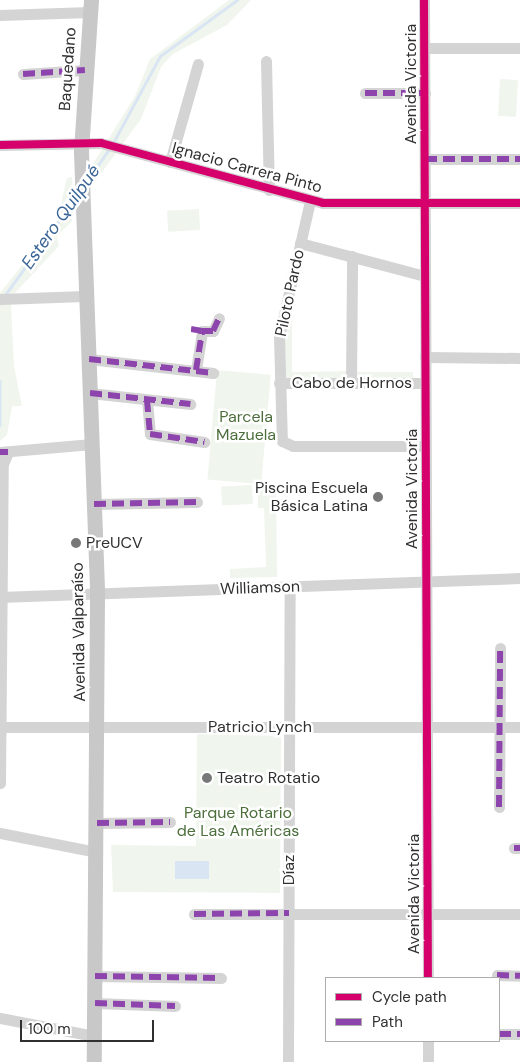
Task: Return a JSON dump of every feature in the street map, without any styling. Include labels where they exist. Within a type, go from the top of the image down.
[{"type":"main road","name":"Baquedano","points":[[81,141],[91,6]]},
{"type":"main road","name":"Avenida Valparaíso","points":[[81,141],[97,594],[98,725],[94,1062]]},
{"type":"street","name":"Avenida Victoria","points":[[424,0],[428,977]]},
{"type":"street","points":[[0,14],[91,6]]},
{"type":"street","points":[[425,48],[520,48]]},
{"type":"street","points":[[266,61],[270,190]]},
{"type":"street","points":[[170,162],[198,64]]},
{"type":"street","points":[[23,74],[86,70]]},
{"type":"street","points":[[365,93],[425,93]]},
{"type":"street","name":"Ignacio Carrera Pinto","points":[[0,145],[81,141],[101,143],[310,202],[520,203]]},
{"type":"street","points":[[425,159],[520,159]]},
{"type":"street","name":"Piloto Pardo","points":[[310,202],[280,332],[279,383],[284,444],[425,446]]},
{"type":"street","points":[[300,243],[425,276]]},
{"type":"street","points":[[351,383],[352,256]]},
{"type":"street","points":[[0,299],[86,296]]},
{"type":"street","points":[[196,370],[196,330],[213,330],[219,318]]},
{"type":"street","points":[[425,357],[520,358]]},
{"type":"street","points":[[89,359],[214,373]]},
{"type":"street","name":"Cabo de Hornos","points":[[279,383],[425,383]]},
{"type":"street","points":[[90,393],[190,404]]},
{"type":"street","points":[[147,400],[150,434],[204,442]]},
{"type":"street","points":[[0,783],[4,452],[18,448],[92,444]]},
{"type":"street","points":[[94,504],[197,502]]},
{"type":"street","name":"Williamson","points":[[2,597],[426,583],[520,578]]},
{"type":"street","name":"Díaz","points":[[288,1062],[290,587]]},
{"type":"street","points":[[500,648],[500,806]]},
{"type":"street","name":"Patricio Lynch","points":[[1,727],[98,725],[520,727]]},
{"type":"street","points":[[97,823],[170,822]]},
{"type":"street","points":[[0,834],[97,852]]},
{"type":"street","points":[[194,914],[520,914]]},
{"type":"street","points":[[496,975],[520,976]]},
{"type":"street","points":[[95,976],[221,978]]},
{"type":"street","points":[[95,1003],[175,1006]]},
{"type":"street","points":[[0,1018],[94,1036]]},
{"type":"street","points":[[500,1034],[520,1034]]},
{"type":"street","points":[[428,1042],[428,1062]]},
{"type":"green space","points":[[229,0],[251,0],[227,25],[173,54],[161,67],[141,119],[72,213],[72,221],[57,236],[59,246],[15,293],[11,304],[14,366],[22,406],[12,406],[7,435],[0,441],[0,293],[57,221],[67,178],[72,177],[73,196],[135,96],[150,59]]},
{"type":"green space","points":[[500,79],[518,80],[516,117],[498,116]]},
{"type":"green space","points":[[199,209],[200,230],[168,232],[167,211]]},
{"type":"green space","points":[[292,298],[292,372],[348,371],[344,379],[288,379],[283,375],[284,331]]},
{"type":"green space","name":"Parcela Mazuela","points":[[217,370],[271,375],[261,484],[207,480]]},
{"type":"green space","points":[[356,372],[413,372],[413,378],[360,379]]},
{"type":"green space","points":[[258,483],[276,483],[277,577],[230,578],[230,569],[266,567],[264,508],[258,508]]},
{"type":"green space","points":[[252,485],[253,504],[222,506],[221,487]]},
{"type":"green space","name":"Parque Rotario de Las Américas","points":[[197,734],[281,736],[280,893],[113,892],[111,845],[196,846]]},
{"type":"water","points":[[175,861],[209,861],[209,879],[175,879]]},
{"type":"waterway","name":"Estero Quilpué","points":[[113,143],[160,56],[237,0]]},
{"type":"waterway","name":"Estero Quilpué","points":[[88,180],[109,149]]},
{"type":"waterway","name":"Estero Quilpué","points":[[5,295],[76,197]]},
{"type":"waterway","name":"Estero Quilpué","points":[[0,381],[0,425]]},
{"type":"marked path","points":[[23,74],[85,70]]},
{"type":"marked path","points":[[365,93],[425,93]]},
{"type":"marked path","points":[[425,159],[520,159]]},
{"type":"marked path","points":[[196,370],[202,331],[213,331],[219,318]]},
{"type":"marked path","points":[[191,329],[202,331]]},
{"type":"marked path","points":[[89,359],[213,373]]},
{"type":"marked path","points":[[90,393],[190,404]]},
{"type":"marked path","points":[[147,400],[150,434],[204,442]]},
{"type":"marked path","points":[[0,452],[8,452]]},
{"type":"marked path","points":[[94,504],[197,502]]},
{"type":"marked path","points":[[499,807],[500,648]]},
{"type":"marked path","points":[[97,823],[170,822]]},
{"type":"marked path","points":[[514,848],[520,848]]},
{"type":"marked path","points":[[194,914],[289,913]]},
{"type":"marked path","points":[[497,975],[520,976]]},
{"type":"marked path","points":[[95,976],[221,978]]},
{"type":"marked path","points":[[95,1003],[175,1006]]},
{"type":"marked path","points":[[500,1034],[520,1034]]},
{"type":"cycle path","points":[[424,0],[428,977]]},
{"type":"cycle path","points":[[0,145],[101,143],[323,203],[520,203]]},
{"type":"place","name":"Piscina Escuela Básica Latina","points":[[378,497]]},
{"type":"place","name":"PreUCV","points":[[76,543]]},
{"type":"place","name":"Teatro Rotatio","points":[[207,778]]}]
